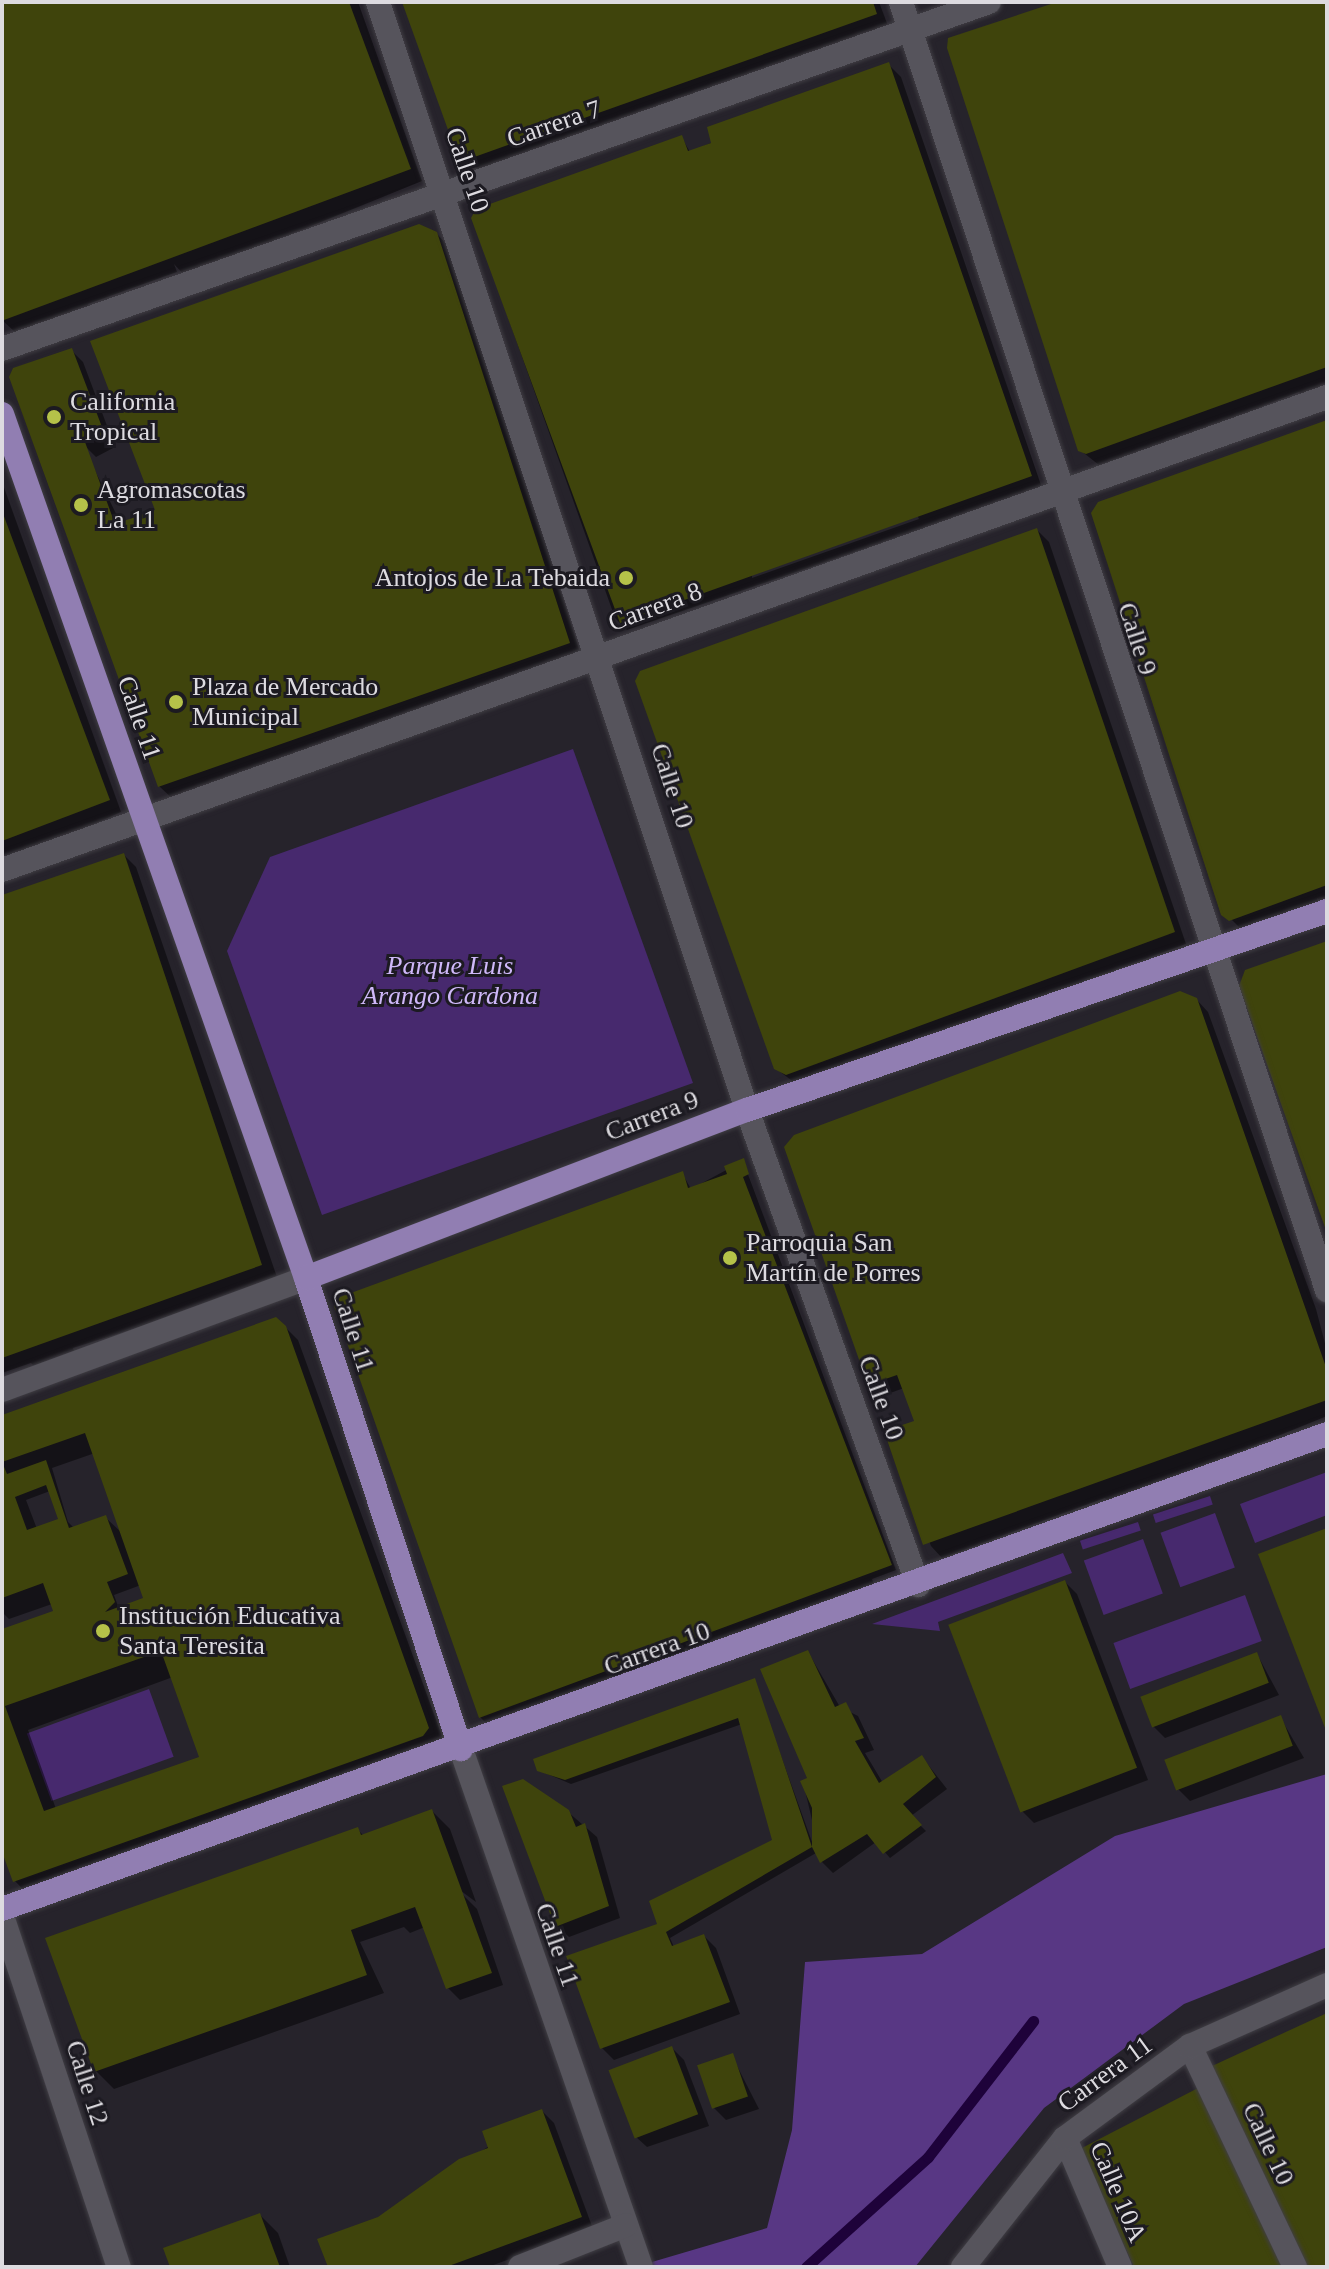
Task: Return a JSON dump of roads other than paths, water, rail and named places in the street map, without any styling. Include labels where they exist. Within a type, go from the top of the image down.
[{"type":"main road","name":"Calle 11","points":[[2,414],[306,1278],[461,1749]]},
{"type":"main road","name":"Carrera 9","points":[[306,1278],[747,1110],[1327,911]]},
{"type":"main road","name":"Carrera 10","points":[[2,1909],[461,1749],[1327,1434]]},
{"type":"street","name":"Calle 10","points":[[378,2],[446,192],[601,657],[747,1110],[918,1585]]},
{"type":"street","name":"Calle 9","points":[[901,2],[1210,952],[1327,1290]]},
{"type":"street","name":"Carrera 7","points":[[2,349],[989,2]]},
{"type":"street","name":"Carrera 8","points":[[2,870],[1327,397]]},
{"type":"street","name":"Carrera 9","points":[[2,1390],[306,1278]]},
{"type":"street","name":"Calle 11","points":[[461,1749],[641,2267]]},
{"type":"street","name":"Calle 12","points":[[2,1916],[119,2267]]},
{"type":"street","name":"Carrera 11","points":[[963,2267],[1065,2138],[1190,2046],[1327,1985]]},
{"type":"street","name":"Calle 10","points":[[1190,2046],[1295,2267]]},
{"type":"street","name":"Calle 10A","points":[[1065,2138],[1120,2267]]},
{"type":"street","points":[[520,2267],[626,2225]]},
{"type":"waterway","points":[[806,2267],[928,2157],[1033,2021]]},
{"type":"place","name":"California Tropical","points":[[54,417]]},
{"type":"place","name":"Agromascotas La 11","points":[[81,505]]},
{"type":"place","name":"Antojos de La Tebaida","points":[[626,578]]},
{"type":"place","name":"Plaza de Mercado Municipal","points":[[176,702]]},
{"type":"place","name":"Parroquia San Martín de Porres","points":[[730,1258]]},
{"type":"place","name":"Institución Educativa Santa Teresita","points":[[103,1631]]},
{"type":"park label","name":"Parque Luis Arango Cardona","points":[[450,981]]}]
